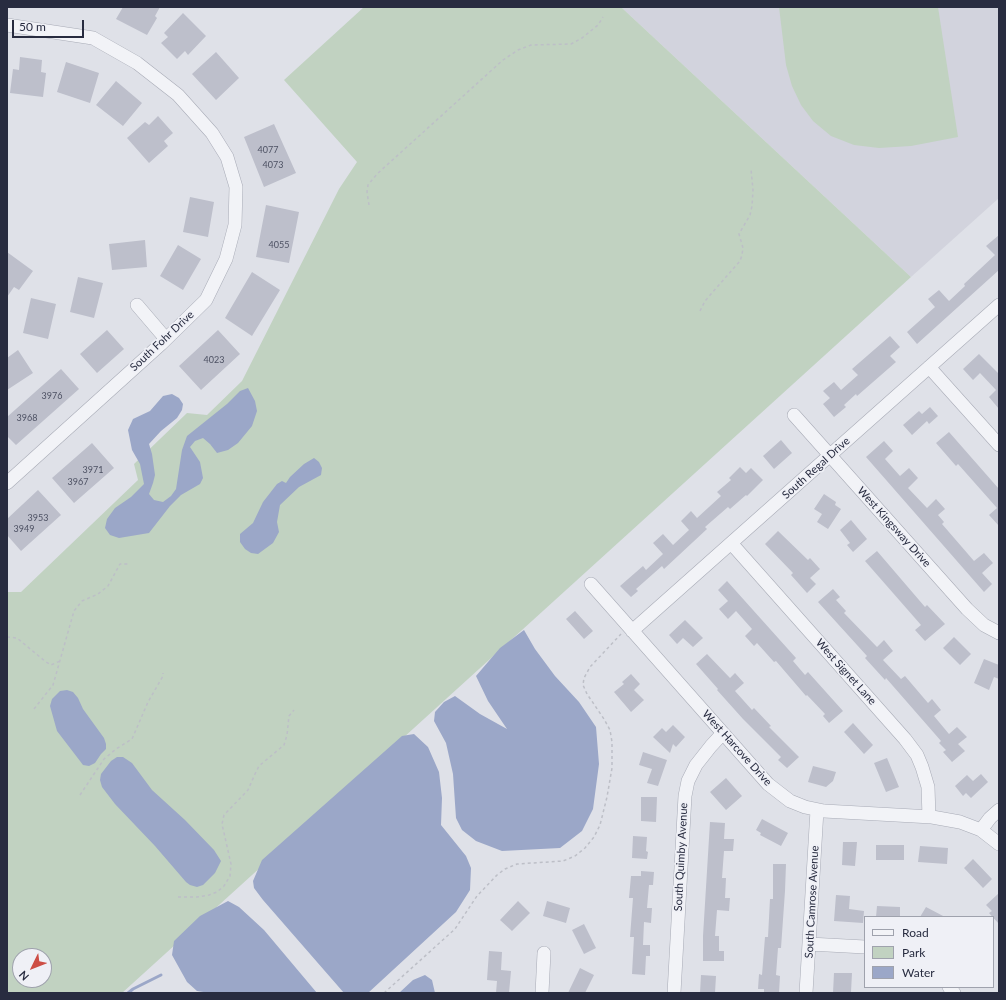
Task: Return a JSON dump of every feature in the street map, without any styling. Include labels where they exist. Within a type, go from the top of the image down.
[{"type":"street","name":"South Fohr Drive","points":[[7,25],[93,38],[137,63],[178,95],[212,133],[227,157],[236,187],[235,225],[226,259],[206,300],[166,339],[7,483]]},
{"type":"street","name":"South Regal Drive","points":[[630,629],[731,543],[999,305]]},
{"type":"street","points":[[137,306],[166,339]]},
{"type":"street","points":[[929,367],[999,445]]},
{"type":"street","name":"West Kingsway Drive","points":[[794,415],[967,609],[984,625],[999,633]]},
{"type":"street","name":"West Signet Lane","points":[[731,543],[905,739],[917,755],[928,787],[929,817]]},
{"type":"street","name":"West Harcove Drive","points":[[591,584],[768,784],[790,801],[817,810],[929,817],[960,822],[981,830],[999,844]]},
{"type":"street","name":"South Quimby Avenue","points":[[674,993],[685,796],[688,781],[696,765],[723,733]]},
{"type":"street","name":"South Camrose Avenue","points":[[806,993],[817,810]]},
{"type":"street","points":[[981,830],[990,818],[999,810]]},
{"type":"street","points":[[809,944],[864,947]]},
{"type":"street","points":[[542,993],[544,953]]},
{"type":"path","points":[[369,205],[367,192],[368,185],[377,174],[503,60],[518,50],[531,45],[571,44],[588,34],[604,17]]},
{"type":"path","points":[[700,311],[705,301],[740,261],[743,248],[739,234],[750,215],[752,206],[753,190],[751,169]]},
{"type":"path","points":[[34,709],[53,685],[74,611],[82,601],[98,594],[108,586],[120,564],[128,564]]},
{"type":"path","points":[[384,993],[455,929],[477,896],[497,875],[505,869],[517,864],[563,861],[575,856],[585,848],[594,837],[600,825],[608,797],[612,768],[612,742],[610,730],[587,694],[583,685],[584,678],[590,667],[630,629]]},
{"type":"path","points":[[7,638],[17,638],[51,665],[60,661]]},
{"type":"path","points":[[80,795],[104,759],[132,739],[148,702],[163,676],[163,673]]},
{"type":"path","points":[[178,897],[197,897],[209,895],[217,892],[224,886],[230,876],[231,864],[222,824],[224,815],[248,790],[260,766],[284,745],[287,735],[289,716],[294,710]]},
{"type":"shaded area","points":[[621,7],[999,7],[999,198],[911,277]]},
{"type":"green space","points":[[364,7],[621,7],[911,277],[122,993],[7,993],[7,592],[21,592],[138,480],[134,464],[187,413],[207,415],[242,381],[339,189],[357,162],[284,80]]},
{"type":"green space","points":[[779,7],[938,7],[958,137],[911,146],[879,148],[854,145],[831,136],[813,121],[801,105],[792,86],[786,65]]},
{"type":"water","points":[[248,388],[255,401],[257,411],[252,426],[238,443],[228,450],[217,453],[203,438],[195,441],[190,447],[200,462],[203,478],[200,484],[181,495],[170,506],[149,533],[119,538],[110,535],[105,528],[107,519],[115,508],[131,497],[144,484],[140,464],[132,450],[128,430],[133,419],[150,411],[163,396],[172,394],[179,398],[183,404],[182,410],[177,418],[161,431],[149,444],[155,475],[149,494],[154,500],[163,502],[171,496],[176,489],[182,450],[187,436],[227,404],[240,391]]},
{"type":"water","points":[[314,458],[319,462],[322,468],[321,475],[299,487],[280,505],[277,522],[279,532],[273,543],[258,554],[251,553],[245,549],[240,542],[240,534],[253,523],[263,502],[277,484],[282,481],[286,483],[290,477],[304,464]]},
{"type":"water","points":[[524,630],[535,649],[555,676],[579,702],[596,727],[599,764],[593,809],[582,831],[560,848],[502,851],[476,841],[462,830],[456,818],[453,774],[446,743],[434,721],[435,712],[444,702],[455,696],[480,714],[507,729],[488,701],[476,676],[500,648]]},
{"type":"water","points":[[67,690],[73,692],[78,698],[83,709],[104,738],[106,744],[106,749],[95,763],[89,766],[83,765],[57,731],[50,706],[52,699],[60,691]]},
{"type":"water","points":[[414,734],[428,747],[439,772],[442,798],[441,825],[466,856],[471,868],[470,890],[456,912],[368,993],[344,993],[263,900],[254,888],[253,881],[262,860],[402,736]]},
{"type":"water","points":[[117,757],[123,757],[132,763],[152,790],[185,820],[214,850],[221,861],[215,873],[203,885],[197,887],[186,882],[155,846],[115,804],[102,787],[100,780],[101,774],[111,761]]},
{"type":"water","points":[[228,901],[239,907],[264,930],[317,993],[210,993],[197,991],[187,982],[172,955],[174,941],[200,916]]},
{"type":"water","points":[[425,975],[432,980],[435,993],[399,993],[413,980]]},
{"type":"building","points":[[123,7],[160,7],[155,16],[157,18],[147,35],[116,19]]},
{"type":"building","points":[[183,13],[206,36],[188,55],[185,51],[177,59],[161,43],[168,37],[164,33]]},
{"type":"building","points":[[216,52],[239,78],[216,100],[192,74]]},
{"type":"building","points":[[20,57],[42,60],[41,72],[46,73],[43,97],[10,93],[13,69],[19,70]]},
{"type":"building","points":[[66,62],[99,73],[90,103],[57,92]]},
{"type":"building","points":[[116,81],[142,103],[123,126],[96,105]]},
{"type":"building","points":[[158,116],[173,133],[164,141],[168,146],[149,163],[127,138],[145,122],[149,125]]},
{"type":"building","points":[[274,124],[296,173],[264,187],[244,137]]},
{"type":"building","points":[[190,197],[214,202],[208,237],[183,232]]},
{"type":"building","points":[[266,205],[299,212],[289,263],[256,257]]},
{"type":"building","points":[[999,235],[999,270],[917,344],[907,332],[935,307],[928,299],[939,290],[949,301],[965,286],[964,284],[995,255],[986,246]]},
{"type":"building","points":[[145,240],[147,267],[112,270],[109,244]]},
{"type":"building","points":[[178,245],[201,259],[183,290],[160,276]]},
{"type":"building","points":[[7,252],[33,271],[19,290],[14,287],[7,297]]},
{"type":"building","points":[[252,272],[280,290],[252,336],[225,318]]},
{"type":"building","points":[[78,277],[103,283],[94,318],[70,312]]},
{"type":"building","points":[[31,298],[56,304],[48,339],[23,333]]},
{"type":"building","points":[[107,330],[124,349],[97,373],[80,354]]},
{"type":"building","points":[[218,330],[240,354],[201,390],[179,366]]},
{"type":"building","points":[[890,336],[900,347],[890,356],[896,362],[857,396],[856,394],[844,405],[846,407],[834,417],[823,404],[830,398],[823,391],[834,382],[841,390],[858,375],[852,369]]},
{"type":"building","points":[[18,350],[33,373],[7,390],[7,358]]},
{"type":"building","points":[[979,354],[999,374],[999,409],[989,397],[996,390],[980,373],[973,380],[963,369]]},
{"type":"building","points":[[61,369],[79,389],[16,445],[7,436],[7,417]]},
{"type":"building","points":[[930,407],[938,416],[929,424],[927,421],[912,435],[903,425],[919,411],[922,414]]},
{"type":"building","points":[[949,432],[999,489],[999,526],[989,515],[997,508],[958,464],[956,466],[936,443]]},
{"type":"building","points":[[781,440],[792,453],[774,469],[763,456]]},
{"type":"building","points":[[884,441],[893,451],[885,459],[900,476],[909,468],[918,478],[908,488],[927,508],[936,499],[945,509],[938,515],[944,522],[942,524],[974,561],[984,553],[993,563],[982,573],[992,584],[984,592],[866,457]]},
{"type":"building","points":[[92,443],[114,468],[74,503],[52,478]]},
{"type":"building","points":[[740,467],[746,473],[751,468],[763,480],[747,496],[746,495],[730,509],[728,507],[705,527],[707,529],[664,569],[662,566],[636,589],[638,591],[631,597],[620,586],[643,566],[646,570],[663,554],[653,543],[663,534],[673,545],[689,530],[681,521],[691,511],[697,518],[721,496],[717,492],[731,480],[729,478]]},
{"type":"building","points":[[38,490],[61,515],[21,551],[7,535],[7,519]]},
{"type":"building","points":[[824,494],[836,502],[835,505],[841,509],[828,529],[817,522],[822,514],[814,509]]},
{"type":"building","points":[[851,520],[867,539],[853,552],[847,545],[850,543],[840,530]]},
{"type":"building","points":[[778,531],[808,560],[810,558],[820,569],[810,578],[816,584],[807,593],[791,575],[793,573],[765,544]]},
{"type":"building","points":[[877,551],[925,607],[927,605],[945,624],[925,641],[915,630],[921,625],[865,561]]},
{"type":"building","points":[[727,581],[796,658],[793,661],[805,675],[808,672],[843,711],[829,723],[823,716],[825,714],[807,695],[806,696],[776,661],[774,662],[757,643],[754,646],[745,636],[752,629],[736,611],[728,619],[719,609],[728,601],[718,590]]},
{"type":"building","points":[[833,589],[840,597],[836,600],[846,611],[844,613],[877,647],[884,640],[893,651],[883,660],[901,679],[905,676],[928,703],[932,699],[941,710],[934,716],[949,734],[957,727],[967,737],[958,744],[965,751],[952,762],[943,752],[946,750],[939,743],[941,741],[886,678],[885,680],[865,658],[867,656],[818,602]]},
{"type":"building","points":[[575,611],[593,631],[584,639],[566,619]]},
{"type":"building","points":[[685,620],[703,638],[693,647],[683,638],[677,644],[669,635]]},
{"type":"building","points":[[954,637],[971,654],[960,665],[943,648]]},
{"type":"building","points":[[707,654],[730,678],[735,673],[744,683],[735,691],[752,710],[754,708],[771,726],[769,727],[799,757],[787,768],[778,760],[781,757],[743,719],[696,664]]},
{"type":"building","points":[[984,659],[999,665],[999,679],[994,677],[989,690],[974,683]]},
{"type":"building","points":[[631,674],[640,684],[634,690],[644,700],[631,712],[614,692],[624,684],[622,682]]},
{"type":"building","points":[[853,723],[873,745],[864,754],[844,732]]},
{"type":"building","points":[[673,725],[685,737],[676,747],[673,744],[670,753],[653,737],[662,728],[666,732]]},
{"type":"building","points":[[643,752],[667,760],[658,786],[647,783],[652,769],[639,765]]},
{"type":"building","points":[[887,758],[899,787],[886,792],[874,763]]},
{"type":"building","points":[[813,766],[836,772],[833,781],[826,787],[808,782]]},
{"type":"building","points":[[981,774],[988,782],[971,798],[966,793],[963,796],[955,786],[967,775],[973,781]]},
{"type":"building","points":[[726,778],[742,796],[726,810],[710,792]]},
{"type":"building","points":[[641,797],[657,797],[656,822],[641,821]]},
{"type":"building","points":[[762,819],[788,833],[781,846],[760,835],[761,833],[756,830]]},
{"type":"building","points":[[710,822],[725,823],[724,839],[734,839],[733,851],[724,851],[722,878],[726,878],[725,898],[730,898],[729,911],[717,910],[715,936],[719,936],[719,951],[724,951],[724,961],[703,961],[703,936]]},
{"type":"building","points":[[633,836],[647,837],[647,859],[632,858]]},
{"type":"building","points":[[843,842],[857,842],[855,866],[842,865]]},
{"type":"building","points":[[876,845],[904,845],[904,860],[876,860]]},
{"type":"building","points":[[920,846],[948,848],[947,864],[918,862]]},
{"type":"building","points":[[973,859],[992,879],[983,888],[964,868]]},
{"type":"building","points":[[773,864],[786,864],[781,948],[778,948],[776,975],[780,976],[779,993],[764,993],[764,989],[758,989],[759,974],[762,975],[765,937],[768,937],[770,899],[773,899]]},
{"type":"building","points":[[641,871],[654,872],[653,885],[649,885],[647,908],[652,908],[651,923],[644,922],[643,945],[650,945],[650,956],[646,956],[645,975],[632,974],[634,937],[630,937],[633,898],[629,898],[631,876],[641,876]]},
{"type":"building","points":[[999,893],[999,924],[994,918],[994,916],[989,913],[992,911],[986,905]]},
{"type":"building","points":[[836,895],[850,896],[849,909],[864,911],[863,923],[834,921]]},
{"type":"building","points":[[518,901],[530,913],[512,931],[500,920]]},
{"type":"building","points":[[547,901],[570,908],[566,923],[543,916]]},
{"type":"building","points":[[877,906],[900,907],[900,916],[876,916]]},
{"type":"building","points":[[926,907],[943,916],[921,916]]},
{"type":"building","points":[[584,924],[596,948],[584,954],[572,930]]},
{"type":"building","points":[[489,951],[502,952],[501,970],[511,971],[509,993],[496,993],[497,981],[487,980]]},
{"type":"building","points":[[580,968],[594,975],[585,993],[568,993]]},
{"type":"building","points":[[834,973],[852,973],[851,992],[833,993]]},
{"type":"building","points":[[701,975],[716,976],[715,993],[700,993]]},
{"type":"waterway","points":[[128,993],[161,975]]}]
